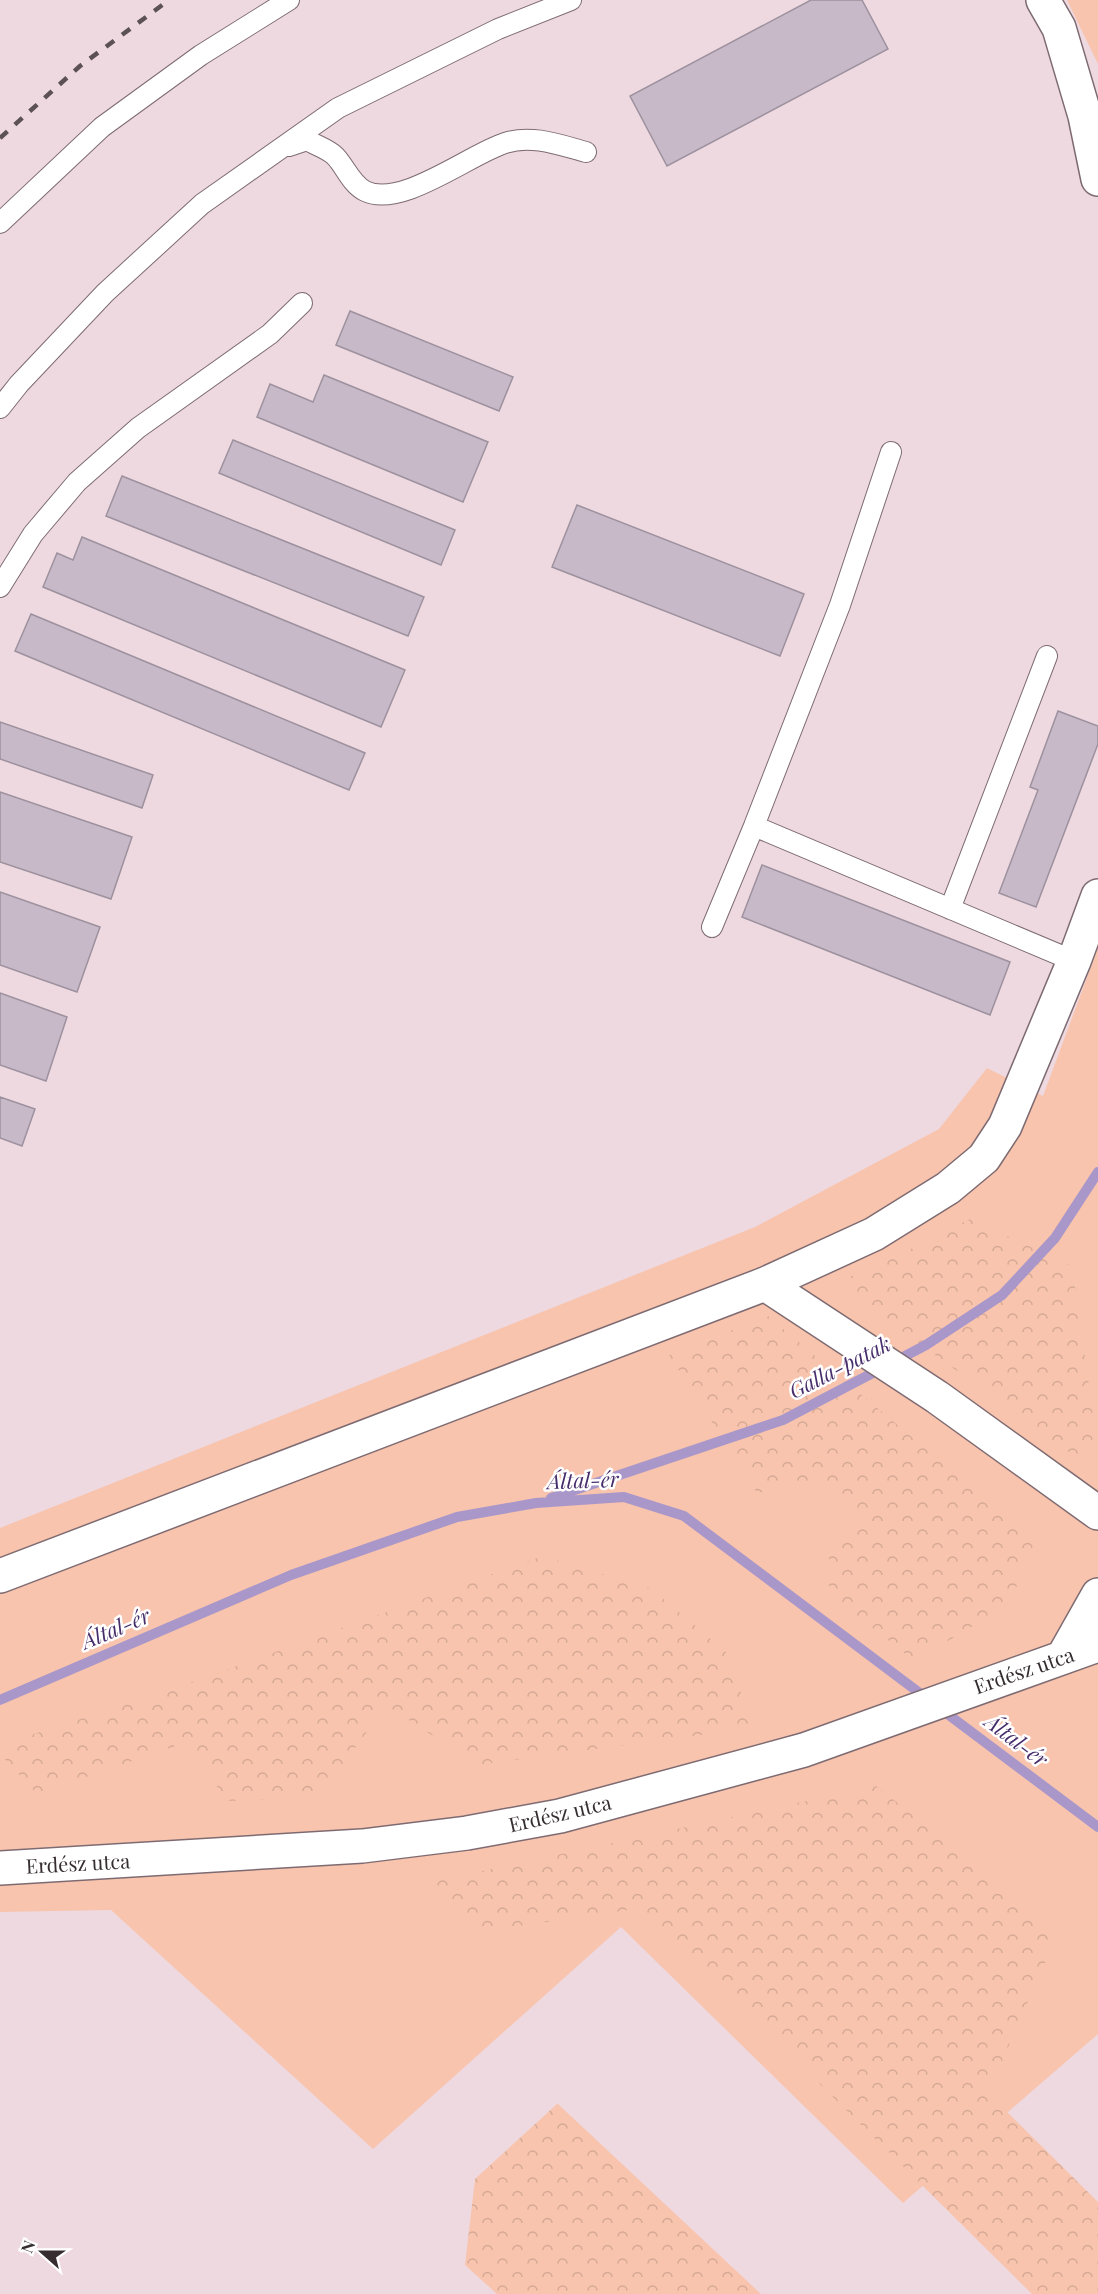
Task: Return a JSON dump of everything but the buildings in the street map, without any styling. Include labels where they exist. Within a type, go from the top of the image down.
[{"type":"street","points":[[1043,0],[1059,28],[1085,116],[1098,179]]},
{"type":"street","points":[[0,1576],[765,1284],[874,1234],[948,1188],[984,1158],[1005,1126],[1074,961],[1098,896]]},
{"type":"street","points":[[765,1284],[937,1397],[1098,1513]]},
{"type":"street","points":[[1063,1657],[1098,1595]]},
{"type":"street","name":"Erdész utca","points":[[0,1868],[294,1852],[362,1846],[467,1833],[560,1816],[804,1749],[1098,1645]]},
{"type":"lane","points":[[0,223],[102,127],[201,55],[289,0]]},
{"type":"lane","points":[[0,408],[19,384],[105,293],[202,204],[338,108],[498,28],[571,0]]},
{"type":"lane","points":[[280,149],[307,140],[334,156],[349,176],[365,191],[384,194],[408,190],[506,142],[541,140],[586,152]]},
{"type":"lane","points":[[0,587],[33,534],[77,482],[138,428],[270,334],[302,303]]},
{"type":"lane","points":[[712,927],[840,605],[891,452]]},
{"type":"lane","points":[[950,909],[1047,656]]},
{"type":"lane","points":[[754,826],[1074,961]]},
{"type":"green space","points":[[1067,0],[1098,0],[1098,64]]},
{"type":"green space","points":[[1098,948],[1098,2034],[903,2203],[621,1927],[373,2149],[111,1910],[0,1912],[0,1528],[755,1227],[939,1129],[987,1068],[1043,1096]]},
{"type":"green space","points":[[970,1219],[1072,1266],[1096,1435],[1077,1458],[836,1283]]},
{"type":"green space","points":[[768,1316],[1035,1541],[1009,1605],[914,1661],[829,1593],[829,1547],[858,1516],[835,1482],[757,1493],[669,1355]]},
{"type":"green space","points":[[542,1556],[652,1589],[726,1652],[754,1728],[477,1765],[386,1705],[320,1797],[228,1801],[184,1743],[37,1794],[0,1754],[0,1745],[170,1690]]},
{"type":"green space","points":[[876,1786],[1059,1931],[988,2093],[1098,2202],[1098,2294],[1032,2294],[642,1908],[470,1933],[431,1882]]},
{"type":"green space","points":[[557,2104],[761,2294],[497,2294],[465,2265],[475,2179]]},
{"type":"waterway","name":"Galla-patak","points":[[551,1498],[783,1420],[926,1345],[1002,1295],[1055,1238],[1098,1172]]},
{"type":"waterway","name":"Által-ér","points":[[0,1700],[291,1575],[457,1517],[536,1503],[624,1497],[684,1516],[1098,1827]]},
{"type":"railway","points":[[0,138],[80,66],[169,0]]}]
